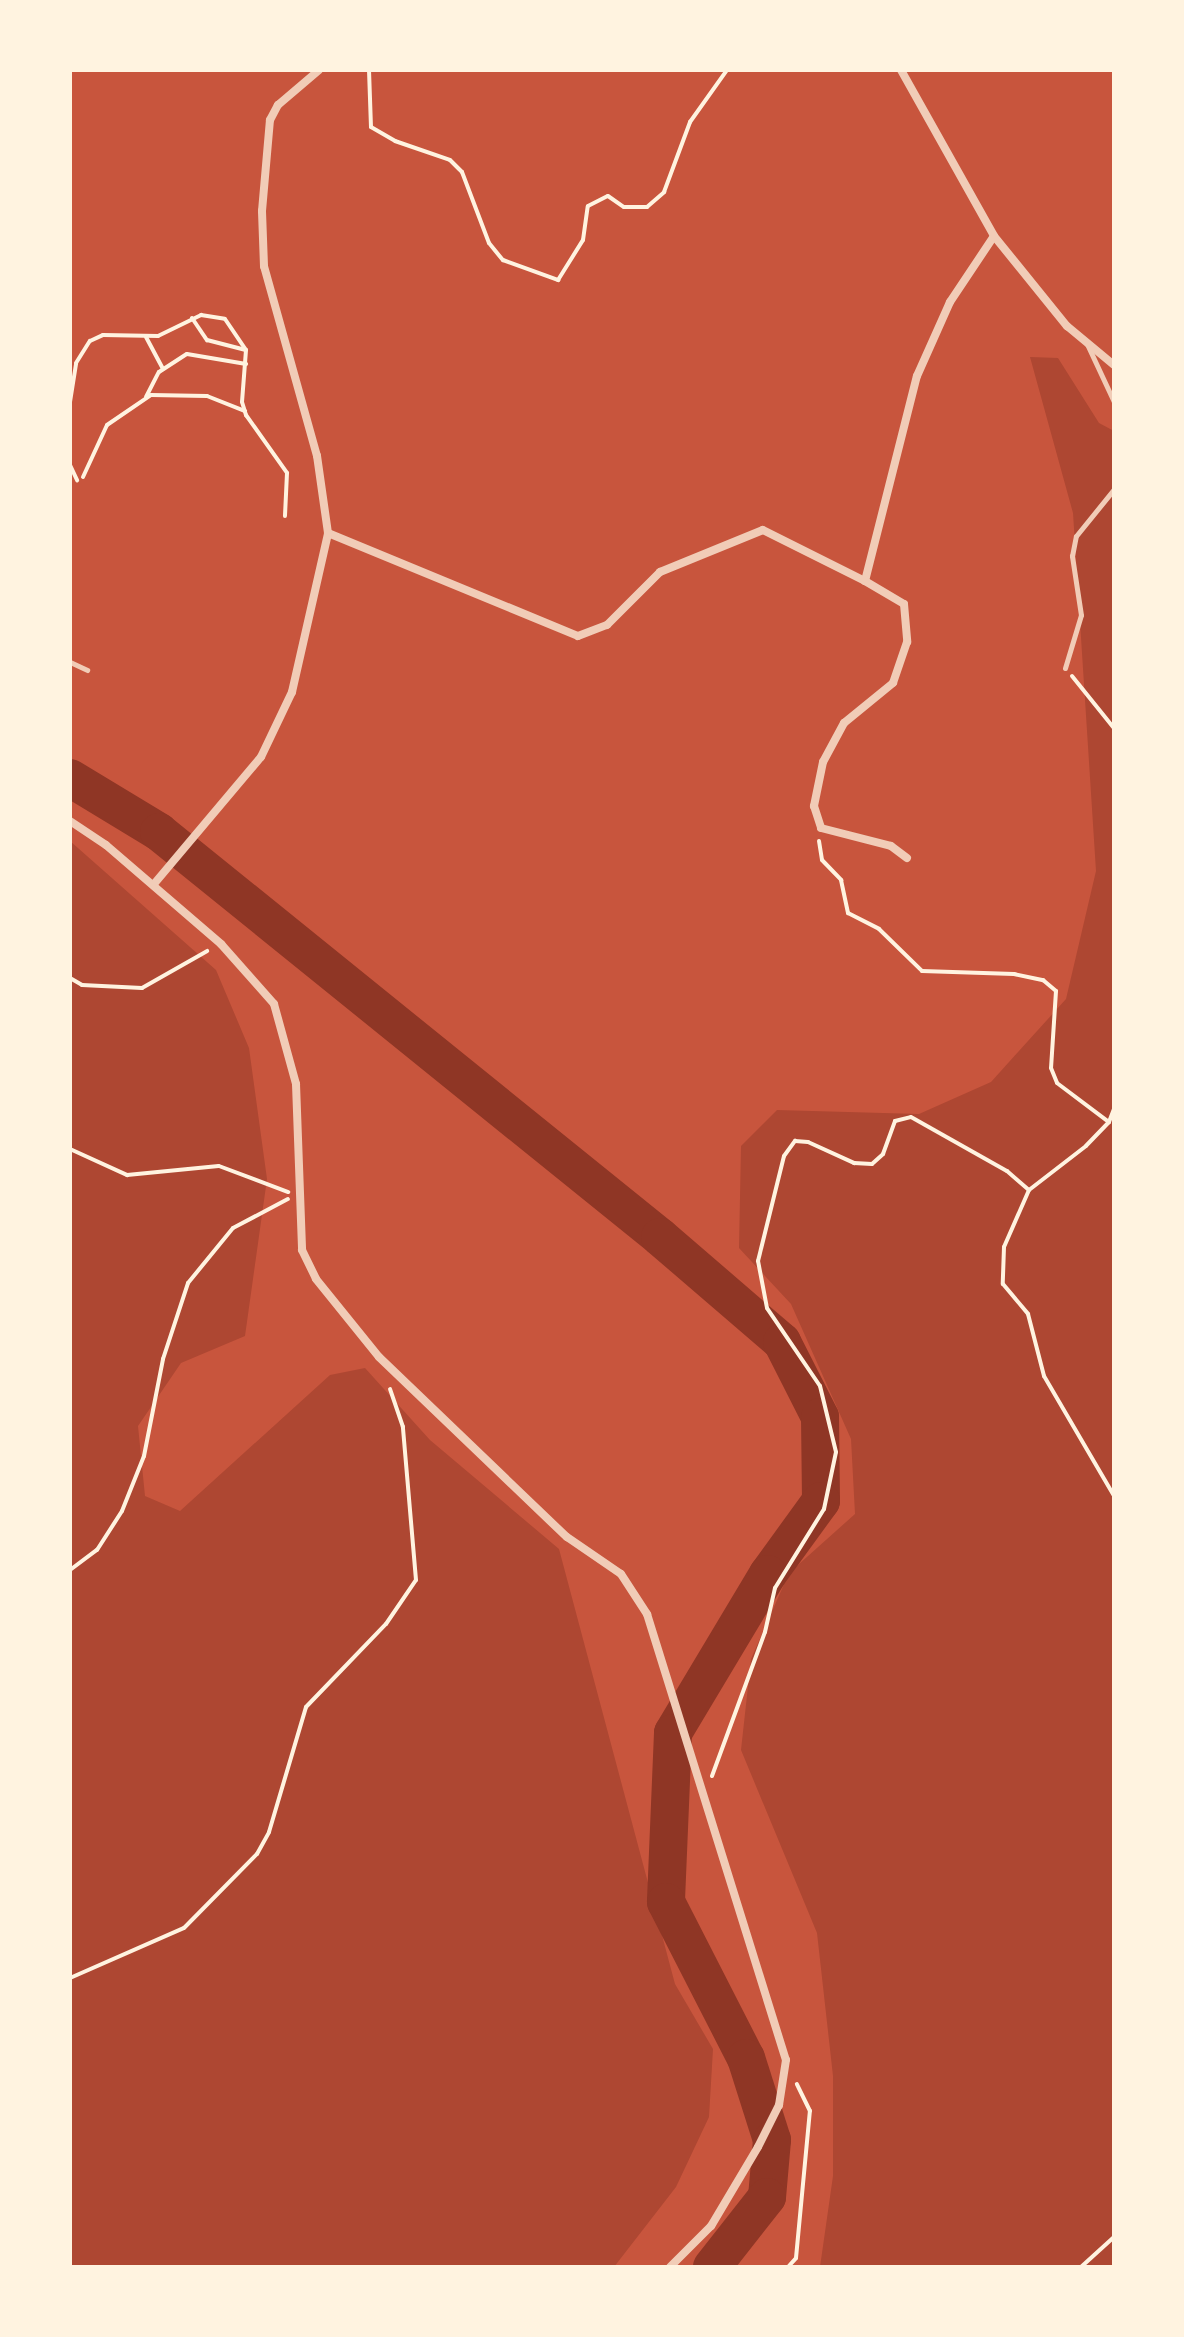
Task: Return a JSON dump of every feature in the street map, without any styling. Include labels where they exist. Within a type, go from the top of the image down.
[{"type":"street","points":[[154,884],[261,757],[292,692],[328,533],[317,456],[264,266],[262,211],[270,120],[278,105],[319,70]]},
{"type":"street","points":[[901,70],[994,236],[1086,343],[1114,365]]},
{"type":"street","points":[[865,581],[917,376],[950,302],[994,236]]},
{"type":"street","points":[[328,533],[387,562],[578,636],[607,625],[660,572],[763,530],[865,581],[904,604],[907,642],[893,683],[844,723],[823,762],[814,806],[821,828],[891,846],[907,858]]},
{"type":"street","points":[[70,821],[154,884],[221,944],[274,1004],[296,1084],[302,1250],[341,1313],[379,1357],[567,1537],[621,1574],[647,1614],[672,1684],[698,1783],[786,2060],[779,2105],[758,2147],[711,2226],[670,2267]]},
{"type":"lane","points":[[1086,343],[1114,402]]},
{"type":"lane","points":[[1065,668],[1081,615],[1072,556],[1076,536],[1114,489]]},
{"type":"lane","points":[[70,662],[87,670]]},
{"type":"path","points":[[369,70],[371,127],[395,141],[450,160],[462,172],[489,243],[503,260],[558,280],[583,240],[588,206],[608,196],[624,207],[647,207],[664,192],[690,122],[727,70]]},
{"type":"path","points":[[192,318],[207,340],[246,350]]},
{"type":"path","points":[[70,402],[76,363],[90,341],[103,335],[146,337],[192,318],[225,319],[246,350],[245,411]]},
{"type":"path","points":[[146,337],[163,369]]},
{"type":"path","points":[[70,465],[80,478],[107,425],[146,397],[163,369],[187,354],[246,364]]},
{"type":"path","points":[[146,397],[207,396],[245,411],[287,473],[285,516]]},
{"type":"path","points":[[1065,668],[1114,728]]},
{"type":"path","points":[[821,828],[822,860],[841,880],[848,913],[879,929],[922,971],[1014,974],[1043,980],[1056,991],[1051,1068],[1057,1083],[1109,1122]]},
{"type":"path","points":[[70,978],[82,985],[142,988],[221,944]]},
{"type":"path","points":[[1114,1109],[1109,1122],[1029,1190],[1004,1247],[1003,1284],[1028,1314],[1044,1376],[1114,1496]]},
{"type":"path","points":[[705,1805],[719,1750],[765,1632],[775,1588],[824,1509],[836,1452],[820,1386],[767,1308],[758,1261],[784,1156],[795,1141],[808,1142],[854,1163],[872,1164],[883,1154],[895,1121],[911,1117],[1007,1171],[1029,1190]]},
{"type":"path","points":[[70,1149],[127,1175],[219,1166],[298,1196]]},
{"type":"path","points":[[70,1570],[97,1550],[122,1511],[139,1469],[163,1359],[188,1283],[233,1228],[274,1202],[298,1196]]},
{"type":"path","points":[[70,1978],[184,1928],[257,1854],[269,1832],[306,1707],[386,1624],[416,1580],[403,1427],[388,1385]]},
{"type":"path","points":[[786,2060],[810,2111],[796,2258],[788,2267]]},
{"type":"path","points":[[1081,2267],[1114,2237]]},
{"type":"shaded area","points":[[1030,357],[1058,358],[1099,423],[1114,431],[1114,2267],[820,2267],[833,2176],[833,2076],[817,1933],[741,1750],[751,1659],[789,1573],[855,1514],[851,1439],[791,1304],[739,1248],[741,1146],[777,1110],[919,1114],[991,1082],[1066,999],[1096,871],[1073,513]]},
{"type":"shaded area","points":[[70,841],[216,970],[249,1048],[267,1179],[245,1336],[181,1363],[138,1426],[145,1496],[180,1511],[330,1375],[365,1368],[430,1440],[559,1549],[675,1984],[713,2049],[709,2117],[676,2187],[614,2267],[70,2267]]},
{"type":"waterway","points":[[70,778],[159,832],[660,1237],[782,1342],[820,1417],[821,1501],[768,1574],[673,1733],[666,1902],[746,2058],[772,2140],[767,2197],[712,2267]]}]
